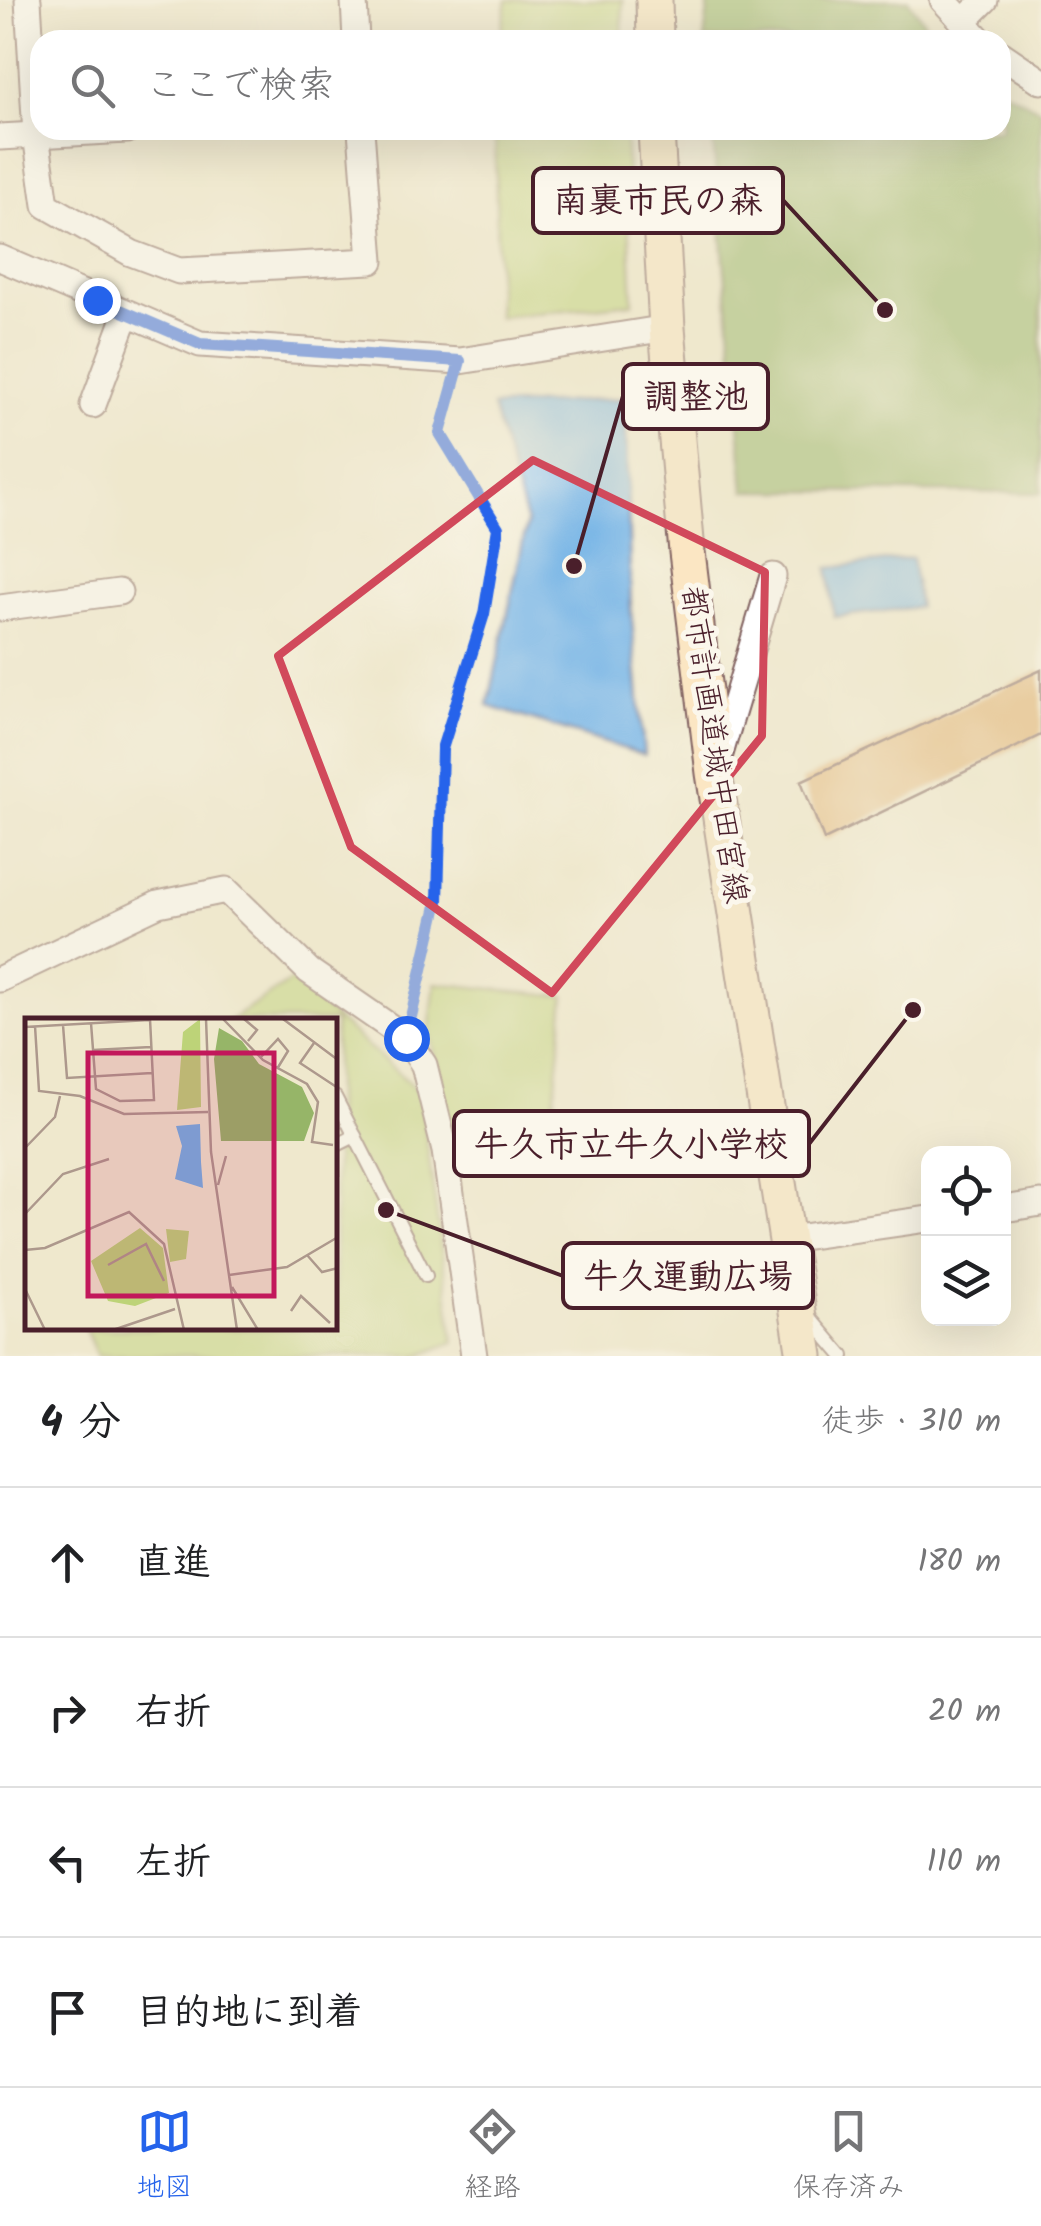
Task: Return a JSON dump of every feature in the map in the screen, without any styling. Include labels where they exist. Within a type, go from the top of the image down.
[{"type":"street","points":[[28,0],[30,34]]},
{"type":"street","points":[[354,0],[356,30]]},
{"type":"street","points":[[654,0],[655,30]]},
{"type":"street","points":[[943,0],[970,30]]},
{"type":"street","points":[[971,30],[985,0]]},
{"type":"street","points":[[1011,61],[1041,81]]},
{"type":"street","points":[[0,137],[30,135]]},
{"type":"street","points":[[37,140],[46,205],[130,253],[179,271],[371,261],[362,140]]},
{"type":"street","name":"都市計画道城中田宮線","points":[[657,140],[687,552],[714,774],[805,1356]]},
{"type":"street","points":[[0,258],[200,344],[460,361],[668,328]]},
{"type":"street","points":[[94,405],[127,313]]},
{"type":"street","points":[[714,774],[773,576]]},
{"type":"street","points":[[0,608],[118,592]]},
{"type":"street","points":[[0,979],[158,904],[226,890],[309,970],[406,1038],[424,1065],[445,1151],[474,1356]]},
{"type":"street","points":[[1011,1207],[1041,1203]]},
{"type":"street","points":[[788,1239],[921,1220]]},
{"type":"lane","points":[[338,1103],[426,1276]]},
{"type":"lane","points":[[338,1144],[354,1136]]},
{"type":"lane","points":[[798,1303],[843,1356]]},
{"type":"path","points":[[406,1038],[438,901],[442,749],[484,614],[498,528],[440,433],[460,361]]},
{"type":"highlighted area","points":[[533,460],[765,572],[762,736],[552,993],[351,847],[278,656]]},
{"type":"green space","points":[[507,0],[623,0],[622,30],[502,30]]},
{"type":"green space","points":[[709,0],[908,0],[930,30],[705,30]]},
{"type":"green space","points":[[1011,94],[1041,110],[1041,493],[745,491],[713,140],[1011,140]]},
{"type":"green space","points":[[495,140],[625,140],[633,303],[498,317]]},
{"type":"green space","points":[[292,980],[335,1018],[234,1018]]},
{"type":"green space","points":[[435,983],[565,996],[549,1153],[457,1166],[429,1031]]},
{"type":"green space","points":[[338,1020],[420,1092],[454,1342],[418,1356],[97,1356],[86,1331],[338,1331]]},
{"type":"water","points":[[625,398],[631,609],[644,755],[488,706],[527,523],[492,407]]},
{"type":"water","points":[[912,558],[919,607],[834,617],[828,568]]},
{"type":"building","points":[[1041,670],[1041,735],[824,840],[801,781]]},
{"type":"place","name":"南裏市民の森","points":[[885,310]]},
{"type":"place","name":"調整池","points":[[574,566]]},
{"type":"place","name":"牛久市立牛久小学校","points":[[913,1010]]},
{"type":"place","name":"牛久運動広場","points":[[386,1210]]},
{"type":"route","points":[[97,300],[200,344],[460,361],[440,433],[498,528],[484,614],[442,749],[438,901],[406,1038]]}]
